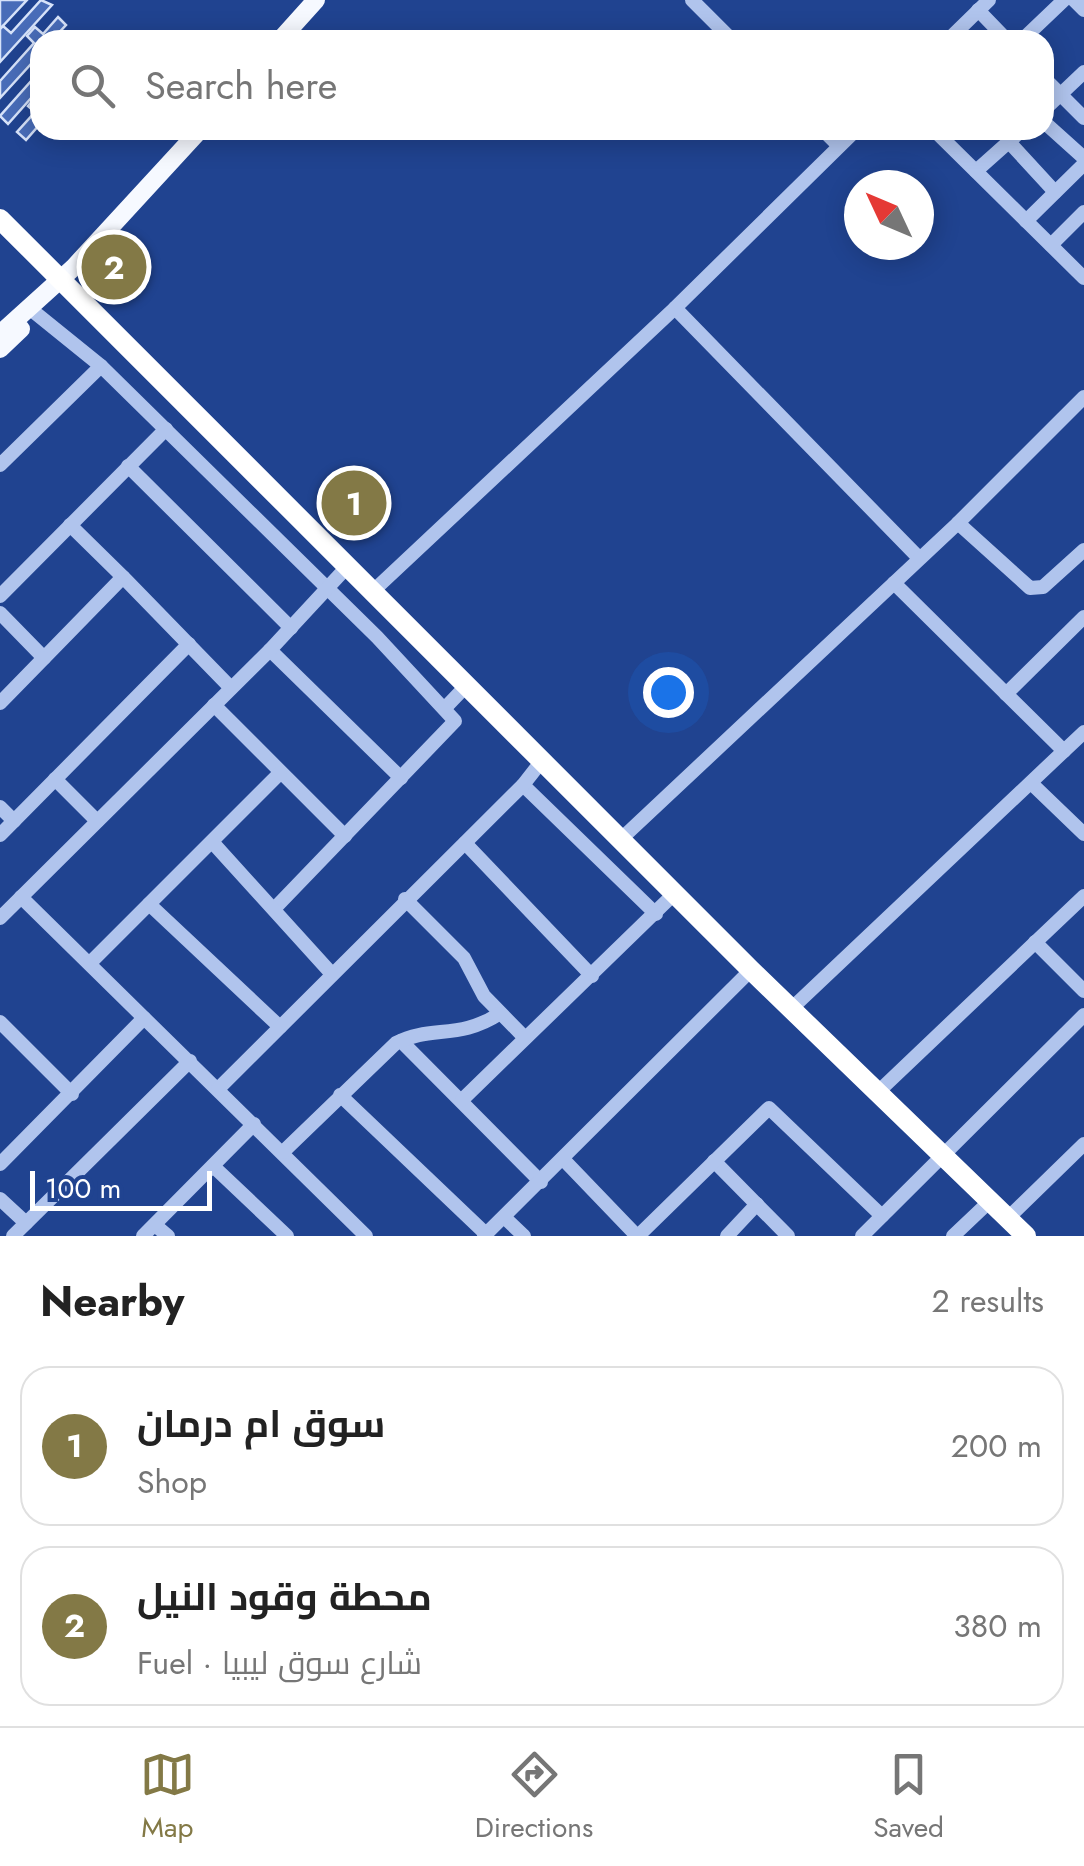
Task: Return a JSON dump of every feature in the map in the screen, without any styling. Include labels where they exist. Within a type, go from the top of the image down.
[{"type":"highway","points":[[0,219],[65,277],[346,568],[541,762],[1026,1236]]},
{"type":"main road","points":[[289,30],[316,0]]},
{"type":"main road","points":[[0,349],[191,140]]},
{"type":"main road","points":[[0,334],[32,311]]},
{"type":"street","points":[[692,0],[722,30]]},
{"type":"street","points":[[1032,30],[1064,0]]},
{"type":"street","points":[[1074,0],[1084,10]]},
{"type":"street","points":[[958,30],[984,5],[1000,30]]},
{"type":"street","points":[[1054,101],[1084,72]]},
{"type":"street","points":[[1054,87],[1084,117]]},
{"type":"street","points":[[1026,220],[1084,161],[1054,132]]},
{"type":"street","points":[[833,140],[839,146]]},
{"type":"street","points":[[372,593],[845,140]]},
{"type":"street","points":[[944,140],[1082,273]]},
{"type":"street","points":[[976,171],[1009,142],[1056,192]]},
{"type":"street","points":[[1051,244],[1084,212]]},
{"type":"street","points":[[674,308],[919,558]]},
{"type":"street","points":[[32,311],[101,366],[454,719],[453,726],[275,908]]},
{"type":"street","points":[[0,465],[101,366]]},
{"type":"street","points":[[620,840],[958,523],[1084,397]]},
{"type":"street","points":[[0,596],[166,429]]},
{"type":"street","points":[[128,466],[291,628]]},
{"type":"street","points":[[958,523],[1030,588],[1043,587],[1084,550]]},
{"type":"street","points":[[70,525],[231,688]]},
{"type":"street","points":[[0,918],[270,650],[346,568]]},
{"type":"street","points":[[0,702],[124,578]]},
{"type":"street","points":[[894,582],[1064,751]]},
{"type":"street","points":[[0,613],[44,658]]},
{"type":"street","points":[[1006,694],[1084,617]]},
{"type":"street","points":[[0,835],[190,644]]},
{"type":"street","points":[[270,650],[401,778]]},
{"type":"street","points":[[445,708],[467,685]]},
{"type":"street","points":[[214,705],[345,836]]},
{"type":"street","points":[[791,1009],[1084,732]]},
{"type":"street","points":[[218,1089],[523,785],[541,762]]},
{"type":"street","points":[[90,963],[214,844],[280,773]]},
{"type":"street","points":[[55,778],[97,821]]},
{"type":"street","points":[[1031,784],[1084,834]]},
{"type":"street","points":[[523,785],[656,914]]},
{"type":"street","points":[[0,807],[14,820]]},
{"type":"street","points":[[465,842],[592,976]]},
{"type":"street","points":[[214,844],[332,974]]},
{"type":"street","points":[[462,1100],[675,893]]},
{"type":"street","points":[[878,1092],[1084,896]]},
{"type":"street","points":[[20,897],[366,1236]]},
{"type":"street","points":[[405,899],[464,958],[499,1014],[524,1038]]},
{"type":"street","points":[[149,904],[280,1028]]},
{"type":"street","points":[[1035,942],[1084,991]]},
{"type":"street","points":[[340,1095],[485,1235],[751,970]]},
{"type":"street","points":[[283,1152],[401,1040],[467,1032],[499,1014]]},
{"type":"street","points":[[862,1236],[1084,1015]]},
{"type":"street","points":[[1,1162],[144,1018]]},
{"type":"street","points":[[0,1022],[72,1094]]},
{"type":"street","points":[[401,1040],[540,1182]]},
{"type":"street","points":[[13,1236],[190,1061]]},
{"type":"street","points":[[563,1159],[638,1236],[762,1112],[774,1110],[882,1216]]},
{"type":"street","points":[[168,1236],[149,1230],[254,1124]]},
{"type":"street","points":[[1008,1218],[1084,1144]]},
{"type":"street","points":[[714,1160],[788,1236]]},
{"type":"street","points":[[213,1166],[287,1236]]},
{"type":"street","points":[[0,1199],[26,1223]]},
{"type":"street","points":[[954,1236],[990,1201]]},
{"type":"street","points":[[727,1236],[757,1204]]},
{"type":"street","points":[[504,1217],[524,1236]]},
{"type":"building","points":[[0,0],[27,0],[0,29]]},
{"type":"building","points":[[41,0],[52,5],[0,62],[0,29],[3,26],[11,33]]},
{"type":"building","points":[[58,17],[66,25],[61,30],[47,30]]},
{"type":"building","points":[[30,47],[30,65],[0,98],[0,81]]},
{"type":"building","points":[[30,82],[30,99],[8,124],[0,116]]},
{"type":"building","points":[[30,118],[30,135],[26,140],[17,132]]},
{"type":"place","name":"محطة وقود النيل","points":[[114,267]]},
{"type":"place","name":"سوق ام درمان","points":[[354,503]]}]
